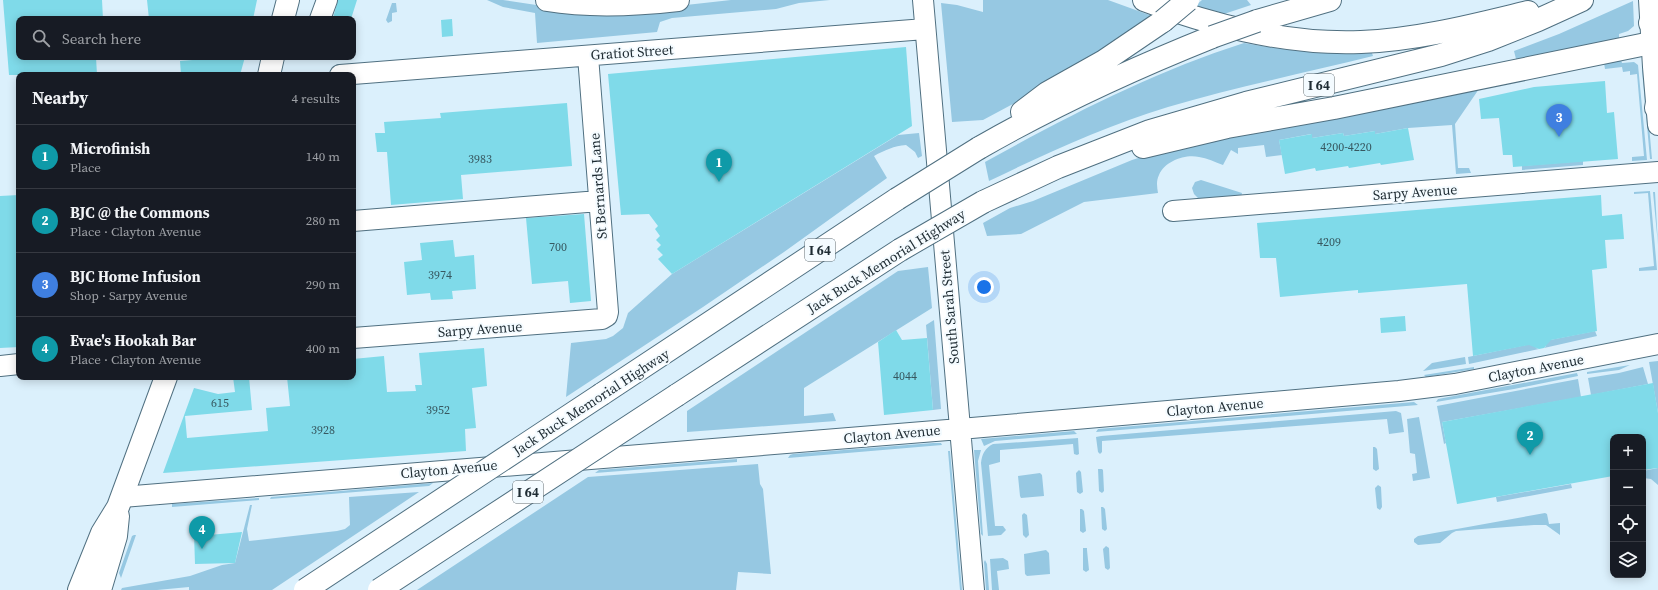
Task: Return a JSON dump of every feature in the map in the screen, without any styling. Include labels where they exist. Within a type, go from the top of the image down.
[{"type":"main road","points":[[284,16],[288,0]]},
{"type":"main road","points":[[547,0],[589,4],[620,4],[678,0]]},
{"type":"main road","points":[[1144,0],[1204,20],[1260,34],[1306,41],[1361,42],[1438,32],[1581,0]]},
{"type":"main road","points":[[999,136],[1019,114],[1038,99],[1104,61],[1164,21],[1188,0]]},
{"type":"main road","name":"Jack Buck Memorial Highway","points":[[305,590],[897,198],[999,136],[1149,62],[1257,21],[1330,0]]},
{"type":"main road","name":"Jack Buck Memorial Highway","points":[[379,590],[900,250],[954,217],[983,202],[1058,167],[1150,131],[1246,103],[1420,60],[1488,40],[1538,20],[1581,0]]},
{"type":"main road","points":[[1058,167],[1227,127],[1342,106],[1653,30]]},
{"type":"main road","points":[[270,72],[272,60]]},
{"type":"main road","points":[[79,590],[102,532],[120,502],[165,380]]},
{"type":"main road","points":[[100,590],[116,536],[120,502]]},
{"type":"street","points":[[321,16],[327,0]]},
{"type":"street","name":"South Sarah Street","points":[[923,0],[974,590]]},
{"type":"street","points":[[1649,0],[1653,30],[1657,110]]},
{"type":"street","name":"Gratiot Street","points":[[356,74],[925,29]]},
{"type":"street","name":"St Bernards Lane","points":[[588,56],[608,312],[607,316]]},
{"type":"street","name":"Sarpy Avenue","points":[[1173,210],[1658,172]]},
{"type":"street","points":[[356,220],[599,201]]},
{"type":"street","name":"Sarpy Avenue","points":[[356,338],[602,319],[607,316]]},
{"type":"street","name":"Clayton Avenue","points":[[120,502],[1428,388],[1658,344]]},
{"type":"street","points":[[0,366],[16,364]]},
{"type":"shaded area","points":[[487,0],[503,0],[563,9],[659,8],[731,0],[830,0],[799,3],[776,9],[672,18],[660,22],[657,32],[537,43],[535,13],[503,7]]},
{"type":"shaded area","points":[[983,0],[1108,0],[1155,17],[1089,63],[983,120],[952,122],[941,3],[957,5],[983,12]]},
{"type":"shaded area","points":[[1202,0],[1247,0],[1251,5],[1221,15],[1195,6]]},
{"type":"shaded area","points":[[1633,1],[1634,26],[1628,31],[1619,34],[1619,39],[1516,59],[1514,51],[1559,34]]},
{"type":"shaded area","points":[[392,3],[396,3],[397,12],[392,13],[392,21],[388,23],[386,20]]},
{"type":"shaded area","points":[[1244,43],[1308,51],[1372,53],[1373,56],[1219,93],[1145,114],[1077,141],[989,181],[985,162],[1016,145],[1079,112],[1144,81],[1177,67]]},
{"type":"shaded area","points":[[1621,60],[1622,63],[1634,62],[1638,65],[1647,160],[1632,161],[1632,157],[1644,156],[1637,74],[1630,75],[1630,71],[1623,72],[1622,67],[1605,69],[1604,63]]},
{"type":"shaded area","points":[[1642,70],[1644,70],[1652,159],[1650,159]]},
{"type":"shaded area","points":[[1481,86],[1455,124],[1458,168],[1469,168],[1471,173],[1456,174],[1452,125],[1408,128],[1375,134],[1375,131],[1344,136],[1343,133],[1312,138],[1311,134],[1279,140],[1282,155],[1266,157],[1264,145],[1238,148],[1238,154],[1231,150],[1223,165],[1205,158],[1194,156],[1176,160],[1166,166],[1159,175],[1157,182],[1158,193],[1084,202],[1021,234],[987,236],[983,223],[1010,208],[1033,201],[1132,160],[1173,147]]},
{"type":"shaded area","points":[[919,133],[922,156],[918,158],[915,152],[906,145],[897,146],[874,156],[887,178],[784,252],[566,397],[571,343],[606,339],[613,336],[623,328],[628,313],[672,274],[898,135]]},
{"type":"shaded area","points":[[1583,161],[1583,165],[1522,170],[1522,166]]},
{"type":"shaded area","points":[[1201,180],[1242,193],[1241,197],[1199,199],[1194,194],[1192,188],[1195,182]]},
{"type":"shaded area","points":[[1650,191],[1657,270],[1639,271],[1639,268],[1654,266],[1648,193],[1634,194],[1634,192]]},
{"type":"shaded area","points":[[1653,192],[1655,192],[1658,245]]},
{"type":"shaded area","points":[[928,267],[932,308],[804,388],[804,416],[833,413],[836,421],[687,432],[687,411],[898,271]]},
{"type":"shaded area","points":[[934,320],[941,409],[933,410],[926,325]]},
{"type":"shaded area","points":[[1595,331],[1597,336],[1544,348],[1546,346],[1545,341]]},
{"type":"shaded area","points":[[1535,343],[1536,348],[1539,349],[1469,364],[1468,357]]},
{"type":"shaded area","points":[[1465,357],[1466,364],[1423,371],[1432,363]]},
{"type":"shaded area","points":[[1658,361],[1658,413],[1649,362]]},
{"type":"shaded area","points":[[1630,365],[1619,370],[1587,374],[1587,372]]},
{"type":"shaded area","points":[[1474,367],[1474,369],[1426,377],[1424,375]]},
{"type":"shaded area","points":[[1643,367],[1648,384],[1591,395],[1588,378]]},
{"type":"shaded area","points":[[1577,373],[1578,376],[1514,389],[1436,402],[1438,399]]},
{"type":"shaded area","points":[[1578,379],[1581,397],[1442,422],[1446,443],[1444,444],[1437,406]]},
{"type":"shaded area","points":[[1414,402],[1418,405],[1096,432],[1098,429]]},
{"type":"shaded area","points":[[1396,411],[1401,413],[1404,432],[1389,434],[1387,419],[1102,441],[1102,452],[1100,454],[1098,452],[1096,437],[1101,436]]},
{"type":"shaded area","points":[[1419,417],[1430,478],[1413,481],[1412,474],[1417,473],[1415,454],[1410,453],[1407,419]]},
{"type":"shaded area","points":[[1074,431],[1077,434],[995,441],[984,446],[981,439]]},
{"type":"shaded area","points":[[1078,438],[1079,454],[1077,455],[1074,454],[1073,444],[1000,450],[1000,462],[989,465],[995,526],[1003,526],[1006,530],[1001,535],[988,536],[981,463],[986,449],[993,444]]},
{"type":"shaded area","points":[[941,443],[942,445],[788,458],[793,454]]},
{"type":"shaded area","points":[[1373,447],[1377,449],[1379,469],[1376,471],[1373,469]]},
{"type":"shaded area","points":[[974,450],[981,450],[978,461],[983,536],[981,534]]},
{"type":"shaded area","points":[[948,451],[950,451],[962,590],[960,590]]},
{"type":"shaded area","points":[[737,459],[737,462],[595,473],[599,470]]},
{"type":"shaded area","points":[[758,464],[760,484],[763,489],[771,574],[738,572],[736,590],[417,590],[588,477]]},
{"type":"shaded area","points":[[1658,468],[1658,485],[1651,479],[1646,478],[1646,470]]},
{"type":"shaded area","points":[[1098,469],[1103,470],[1104,491],[1102,493],[1099,491]]},
{"type":"shaded area","points":[[1079,470],[1081,472],[1083,492],[1080,494],[1077,492],[1076,473]]},
{"type":"shaded area","points":[[1040,473],[1042,475],[1044,496],[1021,498],[1018,476]]},
{"type":"shaded area","points":[[433,483],[429,486],[270,499],[271,497]]},
{"type":"shaded area","points":[[1571,484],[1572,488],[1497,502],[1496,497]]},
{"type":"shaded area","points":[[1378,485],[1381,487],[1382,507],[1380,510],[1377,508],[1375,488]]},
{"type":"shaded area","points":[[419,492],[272,590],[189,590],[189,587],[157,590],[121,590],[122,588],[190,576],[222,565],[235,563],[250,505],[252,505],[247,529],[249,541],[345,529],[350,525],[349,497]]},
{"type":"shaded area","points":[[259,498],[259,500],[172,507],[172,504]]},
{"type":"shaded area","points":[[1101,507],[1105,509],[1107,529],[1105,531],[1102,529]]},
{"type":"shaded area","points":[[1080,509],[1084,511],[1086,531],[1083,533],[1080,531]]},
{"type":"shaded area","points":[[1024,513],[1027,515],[1029,535],[1026,538],[1023,535],[1022,515]]},
{"type":"shaded area","points":[[1545,513],[1547,514],[1549,524],[1560,523],[1560,535],[1546,525],[1534,525],[1456,531],[1440,543],[1418,545],[1414,542],[1414,539],[1418,536]]},
{"type":"shaded area","points":[[136,535],[121,578],[119,573],[132,536]]},
{"type":"shaded area","points":[[1106,546],[1109,548],[1110,568],[1108,570],[1105,568],[1103,549]]},
{"type":"shaded area","points":[[1083,548],[1087,548],[1089,570],[1086,572],[1083,570]]},
{"type":"shaded area","points":[[1046,550],[1049,553],[1050,574],[1027,576],[1025,574],[1024,554]]},
{"type":"shaded area","points":[[1003,558],[1008,561],[1009,569],[997,571],[999,590],[992,590],[990,559]]},
{"type":"shaded area","points":[[985,560],[987,564],[989,590],[986,590]]},
{"type":"building","points":[[3,0],[102,0],[103,16],[16,16],[16,60],[96,60],[97,72],[16,72],[16,75],[9,75]]},
{"type":"building","points":[[147,0],[257,0],[254,16],[149,16]]},
{"type":"building","points":[[338,0],[357,0],[352,16],[334,16]]},
{"type":"building","points":[[452,19],[453,36],[442,37],[441,20]]},
{"type":"building","points":[[906,47],[912,126],[672,274],[658,259],[663,255],[657,249],[661,245],[656,240],[660,236],[655,229],[658,226],[649,214],[621,215],[608,74]]},
{"type":"building","points":[[244,60],[241,72],[181,72],[180,61]]},
{"type":"building","points":[[1605,81],[1607,113],[1614,112],[1618,159],[1513,167],[1512,155],[1503,155],[1499,118],[1481,119],[1479,99],[1534,87]]},
{"type":"building","points":[[567,103],[572,166],[461,175],[463,199],[391,205],[387,152],[377,152],[375,133],[385,133],[384,122],[441,118],[440,113]]},
{"type":"building","points":[[1408,128],[1414,160],[1349,168],[1348,166],[1316,171],[1315,168],[1285,174],[1279,140],[1312,134],[1312,138],[1343,133],[1344,136],[1375,131],[1375,134]]},
{"type":"building","points":[[16,195],[16,347],[0,348],[0,196]]},
{"type":"building","points":[[1601,195],[1602,216],[1622,214],[1624,239],[1605,240],[1607,268],[1592,270],[1597,331],[1551,340],[1544,348],[1539,349],[1529,345],[1473,356],[1467,284],[1358,293],[1358,290],[1280,297],[1276,258],[1260,258],[1257,223]]},
{"type":"building","points":[[584,214],[591,301],[570,303],[568,281],[532,284],[526,218]]},
{"type":"building","points":[[453,240],[455,257],[474,255],[476,289],[452,291],[453,299],[431,300],[430,293],[407,295],[404,262],[422,260],[420,243]]},
{"type":"building","points":[[1405,316],[1406,331],[1381,333],[1380,318]]},
{"type":"building","points":[[896,330],[902,340],[927,338],[933,410],[884,415],[878,342]]},
{"type":"building","points":[[484,348],[487,386],[472,388],[476,428],[465,429],[466,451],[163,473],[194,388],[218,394],[235,392],[233,380],[249,380],[252,410],[185,416],[187,438],[268,431],[266,408],[290,406],[287,380],[356,380],[356,359],[384,356],[387,392],[416,391],[415,385],[422,385],[419,353]]},
{"type":"building","points":[[1653,383],[1658,413],[1658,468],[1646,470],[1646,434],[1610,434],[1610,477],[1457,504],[1442,422]]},
{"type":"building","points":[[242,532],[235,563],[195,564],[194,534],[209,533],[209,535]]},
{"type":"place","name":"BJC Home Infusion","points":[[1559,137]]},
{"type":"place","name":"Microfinish","points":[[719,182]]},
{"type":"place","name":"BJC @ the Commons","points":[[1530,455]]},
{"type":"place","name":"Evae's Hookah Bar","points":[[202,549]]}]
